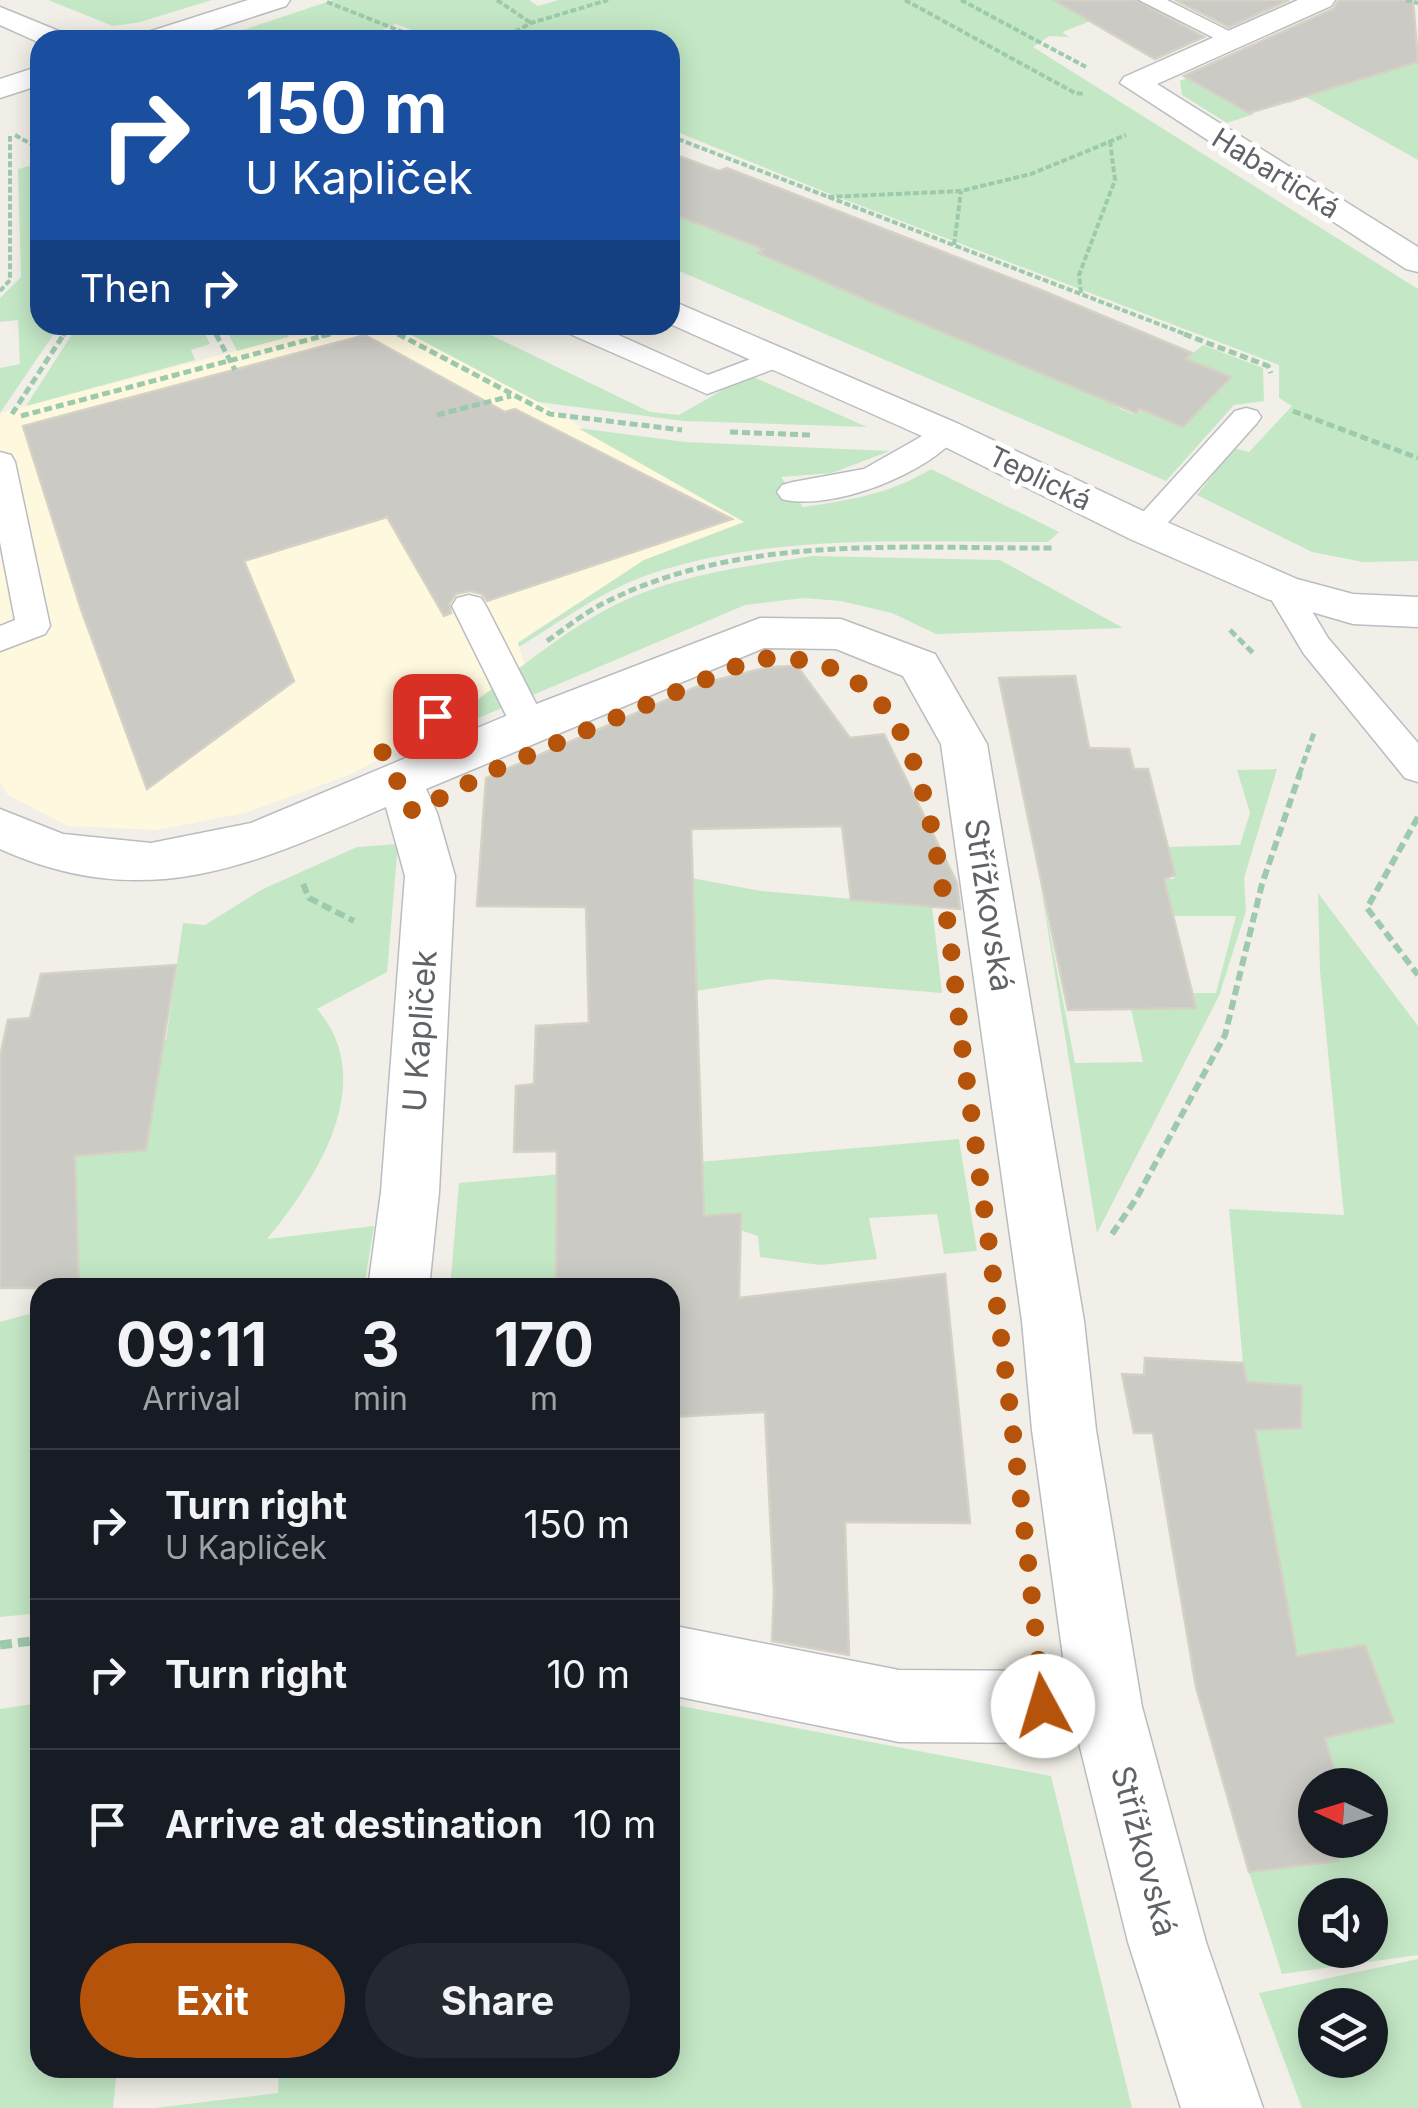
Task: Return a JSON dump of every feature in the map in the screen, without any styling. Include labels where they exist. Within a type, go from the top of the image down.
[{"type":"street","points":[[183,30],[276,0]]},
{"type":"street","points":[[1135,82],[1321,0]]},
{"type":"street","points":[[0,15],[34,30]]},
{"type":"street","points":[[0,89],[30,78]]},
{"type":"street","name":"Habartická","points":[[1135,82],[1418,262]]},
{"type":"street","name":"Teplická","points":[[680,315],[777,358],[931,443],[1145,528],[1282,589],[1353,609],[1418,612]]},
{"type":"street","name":"Střížkovská","points":[[0,828],[57,853],[151,862],[259,841],[529,725],[760,633],[841,634],[919,665],[964,744],[1053,1321],[1064,1430],[1106,1707],[1167,1942],[1222,2108]]},
{"type":"street","name":"U Kapliček","points":[[397,780],[413,812],[430,876],[410,1192],[399,1278]]},
{"type":"street","points":[[680,1662],[899,1706],[1106,1707]]},
{"type":"lane","points":[[1150,0],[1236,40]]},
{"type":"lane","points":[[596,335],[707,385],[777,358]]},
{"type":"lane","points":[[1145,528],[1246,417]]},
{"type":"lane","points":[[793,492],[864,482],[892,472],[931,443]]},
{"type":"lane","points":[[0,462],[32,626],[0,639]]},
{"type":"lane","points":[[1282,589],[1316,646],[1418,768]]},
{"type":"lane","points":[[469,606],[529,725]]},
{"type":"path","points":[[322,0],[398,30]]},
{"type":"path","points":[[497,0],[531,23]]},
{"type":"path","points":[[518,30],[608,0]]},
{"type":"path","points":[[905,0],[1075,93],[1097,94],[1135,82]]},
{"type":"path","points":[[961,0],[1100,74],[1135,82]]},
{"type":"path","points":[[1406,0],[1418,4]]},
{"type":"path","points":[[826,197],[961,190],[1031,174],[1185,115]]},
{"type":"path","points":[[0,291],[10,280],[10,133],[30,143]]},
{"type":"path","points":[[680,140],[1268,366],[1274,379]]},
{"type":"path","points":[[1081,293],[1079,274],[1115,180],[1110,141]]},
{"type":"path","points":[[954,245],[961,190]]},
{"type":"path","points":[[63,335],[8,420],[323,335]]},
{"type":"path","points":[[217,335],[235,370]]},
{"type":"path","points":[[400,335],[550,414],[694,431]]},
{"type":"path","points":[[437,415],[512,396]]},
{"type":"path","points":[[1290,410],[1418,458]]},
{"type":"path","points":[[728,432],[879,437],[931,443]]},
{"type":"path","points":[[502,670],[604,603],[663,578],[703,568],[811,550],[1066,548]]},
{"type":"path","points":[[1108,1239],[1136,1199],[1225,1035],[1262,884],[1321,715]]},
{"type":"path","points":[[1418,816],[1367,908],[1418,975]]},
{"type":"path","points":[[298,873],[309,898],[354,921]]},
{"type":"path","points":[[0,1645],[30,1641]]},
{"type":"shaded area","points":[[297,335],[412,335],[538,402],[746,522],[644,560],[518,642],[529,679],[349,775],[245,813],[157,830],[68,826],[8,795],[0,782],[0,413]]},
{"type":"green space","points":[[48,0],[212,0],[113,26]]},
{"type":"green space","points":[[333,0],[529,0],[538,6],[559,0],[1167,0],[1174,4],[1153,12],[1136,4],[1062,32],[1069,37],[1049,36],[1033,47],[1418,289],[1418,561],[1363,562],[1312,552],[1197,495],[1234,448],[1249,452],[1292,406],[1279,398],[1279,365],[680,133],[680,30],[412,30],[396,24],[382,30],[243,30]]},
{"type":"green space","points":[[1357,31],[1418,57],[1418,160],[1306,97],[1289,103],[1217,94],[1254,114],[1227,123],[1182,95],[1180,81],[1265,41]]},
{"type":"green space","points":[[30,166],[30,335],[53,335],[0,413],[0,368],[20,364],[18,320],[0,322],[0,298],[21,277],[18,169]]},
{"type":"green space","points":[[680,217],[762,250],[759,254],[898,314],[908,308],[1134,414],[1230,377],[1186,359],[1203,345],[1263,368],[1264,401],[1234,405],[1166,481],[680,271]]},
{"type":"green space","points":[[72,335],[206,335],[210,344],[191,350],[195,360],[26,406]]},
{"type":"green space","points":[[229,335],[288,335],[288,337],[237,351]]},
{"type":"green space","points":[[412,335],[491,335],[650,412],[679,415],[749,375],[867,427],[684,421],[538,402]]},
{"type":"green space","points":[[578,428],[685,442],[890,451],[832,473],[781,477],[803,507],[885,490],[931,469],[1059,532],[1048,542],[849,542],[799,545],[701,560],[653,573],[618,588],[519,647],[518,643],[644,560],[744,522]]},
{"type":"green space","points":[[812,556],[1000,560],[1123,628],[936,634],[892,613],[841,601],[803,598],[745,605],[476,719],[469,706],[573,630],[633,597],[708,574]]},
{"type":"green space","points":[[1277,769],[1244,878],[1246,911],[1219,996],[1097,1233],[1040,882],[1075,1063],[1143,1062],[1131,1009],[1196,1008],[1193,993],[1216,993],[1236,916],[1173,916],[1164,879],[1174,879],[1175,875],[1166,847],[1240,845],[1250,813],[1237,770]]},
{"type":"green space","points":[[398,844],[387,972],[317,1009],[335,1037],[343,1067],[342,1098],[321,1159],[267,1239],[374,1226],[365,1278],[75,1278],[0,1104],[166,1040],[183,923],[205,925],[263,889],[357,847]]},
{"type":"green space","points":[[643,869],[761,891],[932,906],[942,993],[770,979],[696,991]]},
{"type":"green space","points":[[1318,893],[1418,1026],[1418,1955],[1388,1959],[1388,1878],[1298,1878],[1298,1968],[1325,1968],[1282,1974],[1249,1872],[1337,1858],[1388,1858],[1388,1768],[1334,1768],[1325,1738],[1393,1722],[1365,1645],[1192,1674],[1189,1645],[1263,1646],[1293,1634],[1243,1363],[1229,1209],[1344,1215],[1320,971]]},
{"type":"green space","points":[[959,1139],[977,1251],[944,1254],[937,1214],[869,1218],[877,1259],[820,1265],[760,1257],[758,1236],[740,1230],[738,1213],[638,1220],[567,1278],[451,1278],[459,1183]]},
{"type":"green space","points":[[30,1314],[30,1614],[0,1617],[0,1322]]},
{"type":"green space","points":[[30,1704],[30,2078],[116,2078],[113,2108],[0,2108],[0,1709]]},
{"type":"green space","points":[[680,1706],[1051,1776],[1132,2108],[155,2108],[278,2093],[279,2078],[680,2078]]},
{"type":"green space","points":[[1418,1959],[1418,2108],[1302,2108],[1259,1993]]},
{"type":"building","points":[[1054,0],[1136,0],[1204,37],[1155,59]]},
{"type":"building","points":[[1175,0],[1289,0],[1229,27]]},
{"type":"building","points":[[1339,0],[1413,0],[1418,62],[1249,113],[1184,76],[1333,9]]},
{"type":"building","points":[[680,157],[719,171],[727,168],[1036,288],[1192,353],[1186,359],[1231,377],[1183,427],[1140,409],[1136,413],[899,314],[758,253],[763,249],[680,217]]},
{"type":"building","points":[[365,335],[505,412],[515,409],[732,519],[487,601],[482,594],[470,591],[456,594],[449,604],[451,613],[444,616],[387,517],[244,561],[294,681],[147,789],[81,609],[23,426]]},
{"type":"building","points":[[797,666],[850,738],[884,734],[957,883],[960,909],[851,900],[842,826],[691,829],[704,1216],[741,1213],[739,1298],[945,1274],[970,1523],[845,1522],[849,1655],[772,1641],[774,1592],[765,1412],[680,1416],[680,1278],[556,1278],[557,1151],[514,1152],[516,1086],[534,1084],[536,1026],[589,1023],[586,907],[477,906],[486,778],[708,682],[769,667]]},
{"type":"building","points":[[1075,676],[1089,748],[1129,749],[1134,769],[1148,769],[1175,875],[1164,879],[1196,1008],[1068,1010],[999,678]]},
{"type":"building","points":[[176,965],[146,1150],[75,1156],[79,1278],[30,1278],[30,1288],[0,1288],[0,1057],[8,1020],[30,1018],[41,974]]},
{"type":"building","points":[[1145,1358],[1243,1363],[1247,1382],[1302,1386],[1301,1428],[1255,1430],[1297,1656],[1365,1645],[1394,1722],[1325,1738],[1334,1768],[1298,1768],[1298,1858],[1338,1861],[1249,1872],[1196,1687],[1153,1433],[1134,1433],[1122,1374],[1144,1375]]},
{"type":"route","points":[[435,716],[382,751],[413,812],[494,770],[751,660],[786,656],[814,661],[855,678],[892,717],[922,786],[944,912],[1016,1434],[1043,1706]]}]
